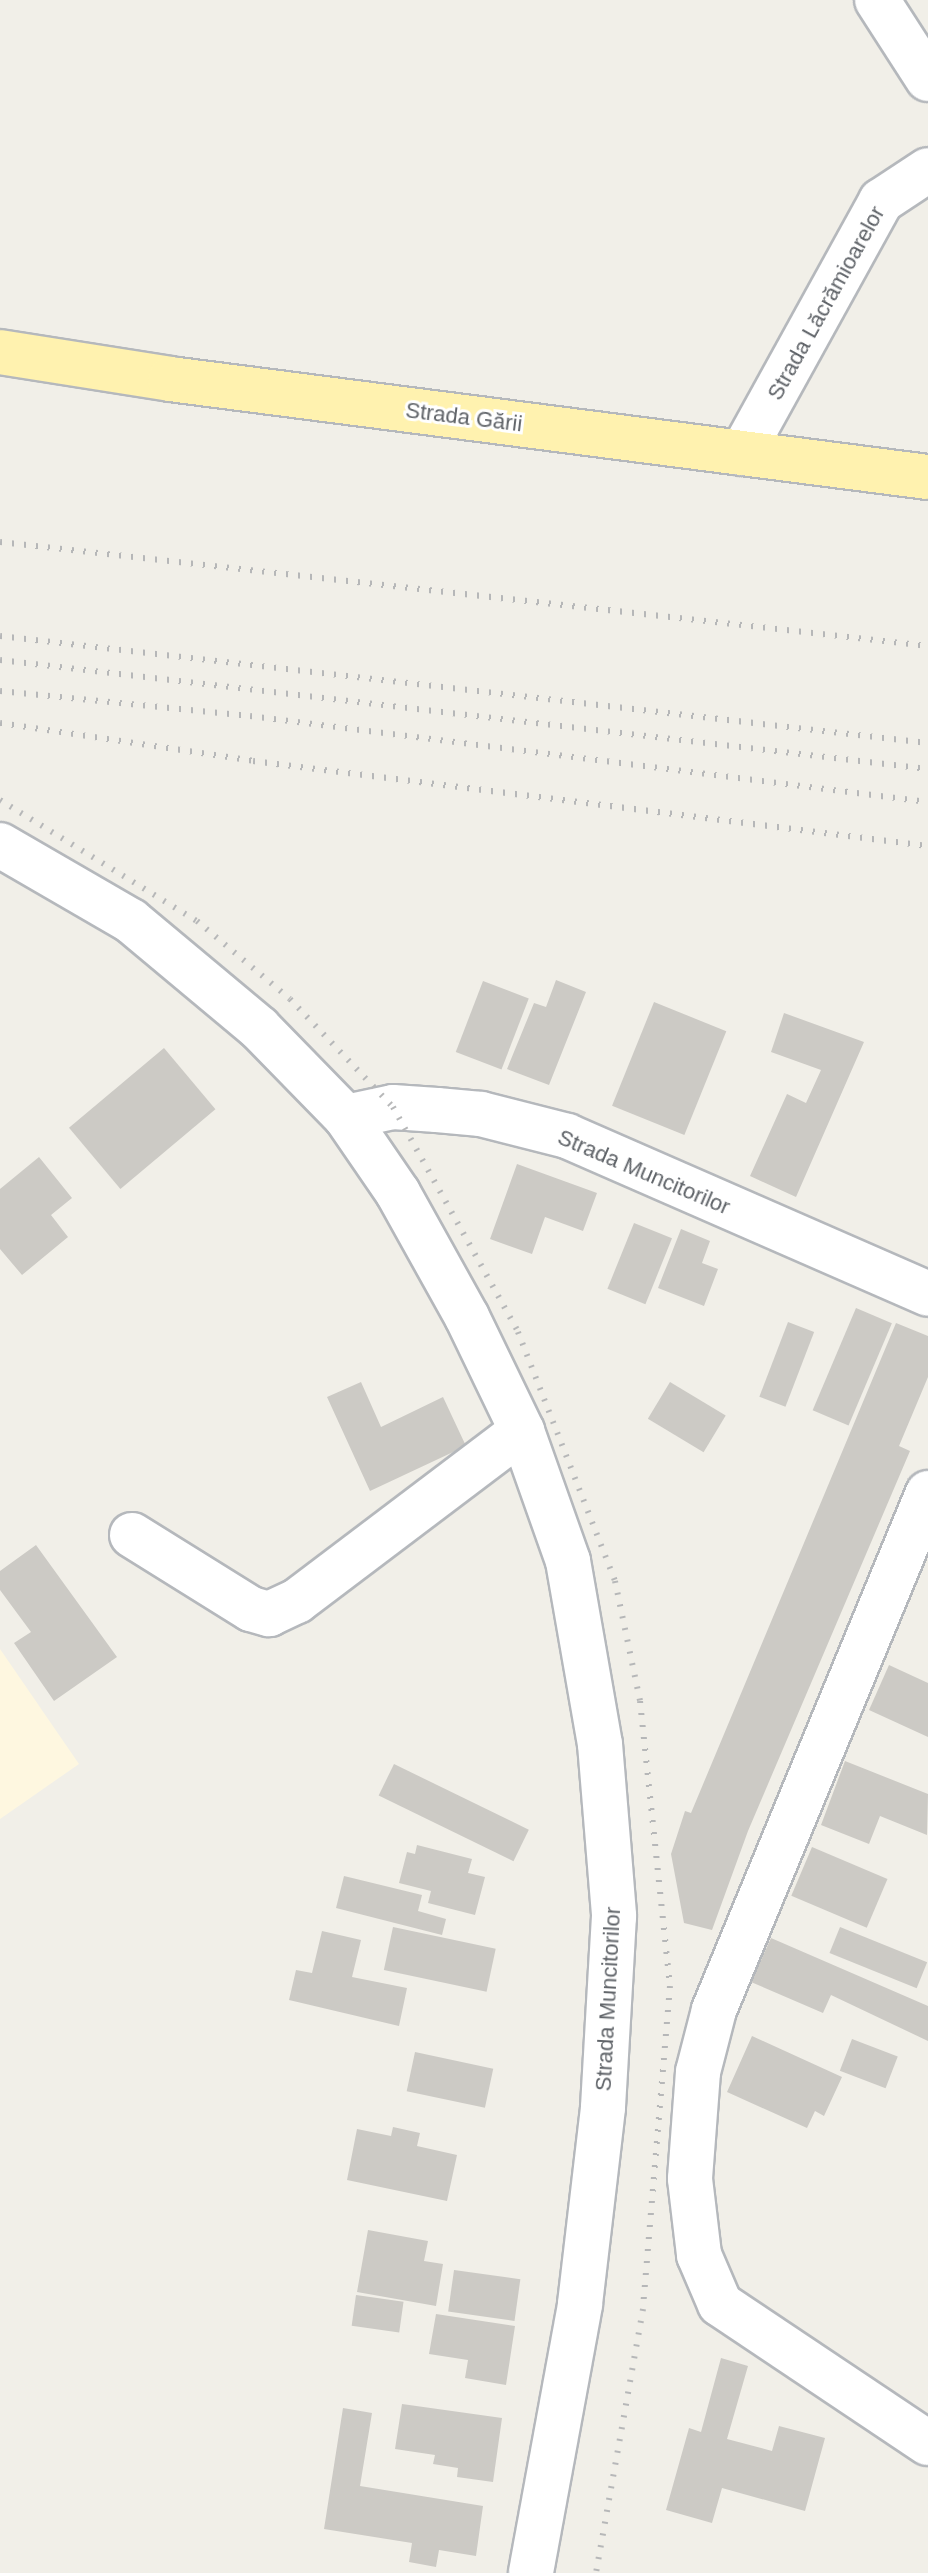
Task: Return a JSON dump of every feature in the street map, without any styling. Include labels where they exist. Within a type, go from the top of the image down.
[{"type":"main road","name":"Strada Gării","points":[[0,352],[170,379],[928,477]]},
{"type":"street","points":[[877,0],[928,79]]},
{"type":"street","name":"Strada Lăcrămioarelor","points":[[742,453],[881,201],[928,170]]},
{"type":"street","name":"Strada Muncitorilor","points":[[0,845],[131,921],[259,1028],[346,1117],[398,1193],[467,1317],[522,1431],[568,1561],[600,1744],[614,1916],[603,2108],[580,2305],[531,2573]]},
{"type":"street","name":"Strada Muncitorilor","points":[[346,1117],[393,1107],[437,1110],[481,1114],[567,1136],[928,1294]]},
{"type":"street","points":[[132,1535],[251,1609],[269,1614],[297,1601],[522,1431]]},
{"type":"street","points":[[928,1493],[714,2010],[698,2072],[690,2179],[699,2255],[720,2304],[928,2443]]},
{"type":"shaded area","points":[[0,1649],[79,1764],[0,1819]]},
{"type":"building","points":[[556,980],[586,992],[549,1085],[507,1069],[534,1003],[546,1007]]},
{"type":"building","points":[[483,981],[529,999],[502,1070],[456,1052]]},
{"type":"building","points":[[654,1002],[726,1031],[684,1135],[612,1106]]},
{"type":"building","points":[[784,1013],[864,1042],[796,1197],[750,1176],[787,1094],[806,1103],[821,1070],[771,1052]]},
{"type":"building","points":[[164,1048],[215,1109],[120,1189],[69,1128]]},
{"type":"building","points":[[39,1157],[72,1198],[51,1215],[68,1237],[22,1275],[0,1249],[0,1189]]},
{"type":"building","points":[[517,1164],[597,1193],[583,1231],[545,1217],[532,1254],[490,1239]]},
{"type":"building","points":[[634,1223],[672,1238],[645,1304],[607,1289]]},
{"type":"building","points":[[681,1229],[710,1241],[702,1263],[718,1269],[704,1306],[658,1288]]},
{"type":"building","points":[[856,1308],[892,1323],[849,1425],[813,1410]]},
{"type":"building","points":[[788,1322],[814,1332],[785,1407],[759,1397]]},
{"type":"building","points":[[896,1323],[928,1336],[928,1377],[899,1446],[910,1451],[748,1831],[712,1930],[684,1923],[671,1854],[685,1811],[691,1813]]},
{"type":"building","points":[[361,1382],[381,1427],[443,1397],[466,1446],[370,1491],[327,1397]]},
{"type":"building","points":[[670,1382],[726,1415],[704,1452],[648,1419]]},
{"type":"building","points":[[36,1545],[117,1657],[54,1701],[14,1643],[31,1632],[0,1590],[0,1571]]},
{"type":"building","points":[[889,1665],[928,1683],[928,1737],[869,1710]]},
{"type":"building","points":[[845,1761],[928,1794],[927,1835],[880,1816],[869,1844],[821,1825]]},
{"type":"building","points":[[394,1764],[529,1830],[513,1861],[379,1795]]},
{"type":"building","points":[[417,1845],[472,1859],[468,1873],[485,1877],[475,1915],[428,1903],[431,1891],[399,1883],[407,1852],[415,1854]]},
{"type":"building","points":[[812,1847],[887,1879],[867,1928],[791,1896]]},
{"type":"building","points":[[344,1876],[422,1895],[418,1911],[446,1919],[442,1935],[336,1908]]},
{"type":"building","points":[[393,1927],[496,1949],[487,1992],[384,1970]]},
{"type":"building","points":[[840,1927],[927,1962],[917,1988],[830,1953]]},
{"type":"building","points":[[322,1931],[361,1940],[352,1977],[407,1988],[399,2026],[289,2000],[296,1970],[312,1973]]},
{"type":"building","points":[[771,1938],[928,2006],[928,2041],[831,1995],[823,2013],[751,1982]]},
{"type":"building","points":[[752,2036],[842,2077],[824,2116],[815,2111],[807,2128],[727,2092]]},
{"type":"building","points":[[852,2039],[898,2057],[886,2088],[840,2071]]},
{"type":"building","points":[[415,2052],[493,2069],[485,2108],[407,2091]]},
{"type":"building","points":[[393,2127],[420,2133],[417,2146],[457,2155],[447,2201],[347,2180],[357,2129],[391,2136]]},
{"type":"building","points":[[368,2230],[428,2241],[424,2261],[443,2264],[436,2306],[357,2292]]},
{"type":"building","points":[[454,2270],[520,2279],[515,2321],[448,2312]]},
{"type":"building","points":[[356,2295],[404,2302],[399,2332],[352,2326]]},
{"type":"building","points":[[436,2314],[515,2326],[506,2385],[465,2378],[468,2360],[429,2354]]},
{"type":"building","points":[[721,2358],[748,2366],[727,2439],[772,2451],[779,2426],[825,2438],[805,2511],[722,2488],[712,2523],[666,2510],[689,2428],[701,2432]]},
{"type":"building","points":[[402,2404],[502,2418],[493,2482],[457,2477],[458,2468],[433,2464],[435,2455],[395,2449]]},
{"type":"building","points":[[343,2408],[372,2413],[360,2486],[483,2506],[476,2556],[439,2550],[436,2567],[409,2562],[412,2543],[324,2529]]},
{"type":"railway","points":[[0,542],[928,646]]},
{"type":"railway","points":[[0,636],[928,743]]},
{"type":"railway","points":[[0,660],[928,769]]},
{"type":"railway","points":[[0,691],[250,716],[928,802]]},
{"type":"railway","points":[[0,723],[253,761],[928,846]]},
{"type":"railway","points":[[0,800],[197,921],[290,999],[393,1107],[518,1332],[615,1581],[640,1701],[670,1986],[643,2309],[596,2573]]}]
